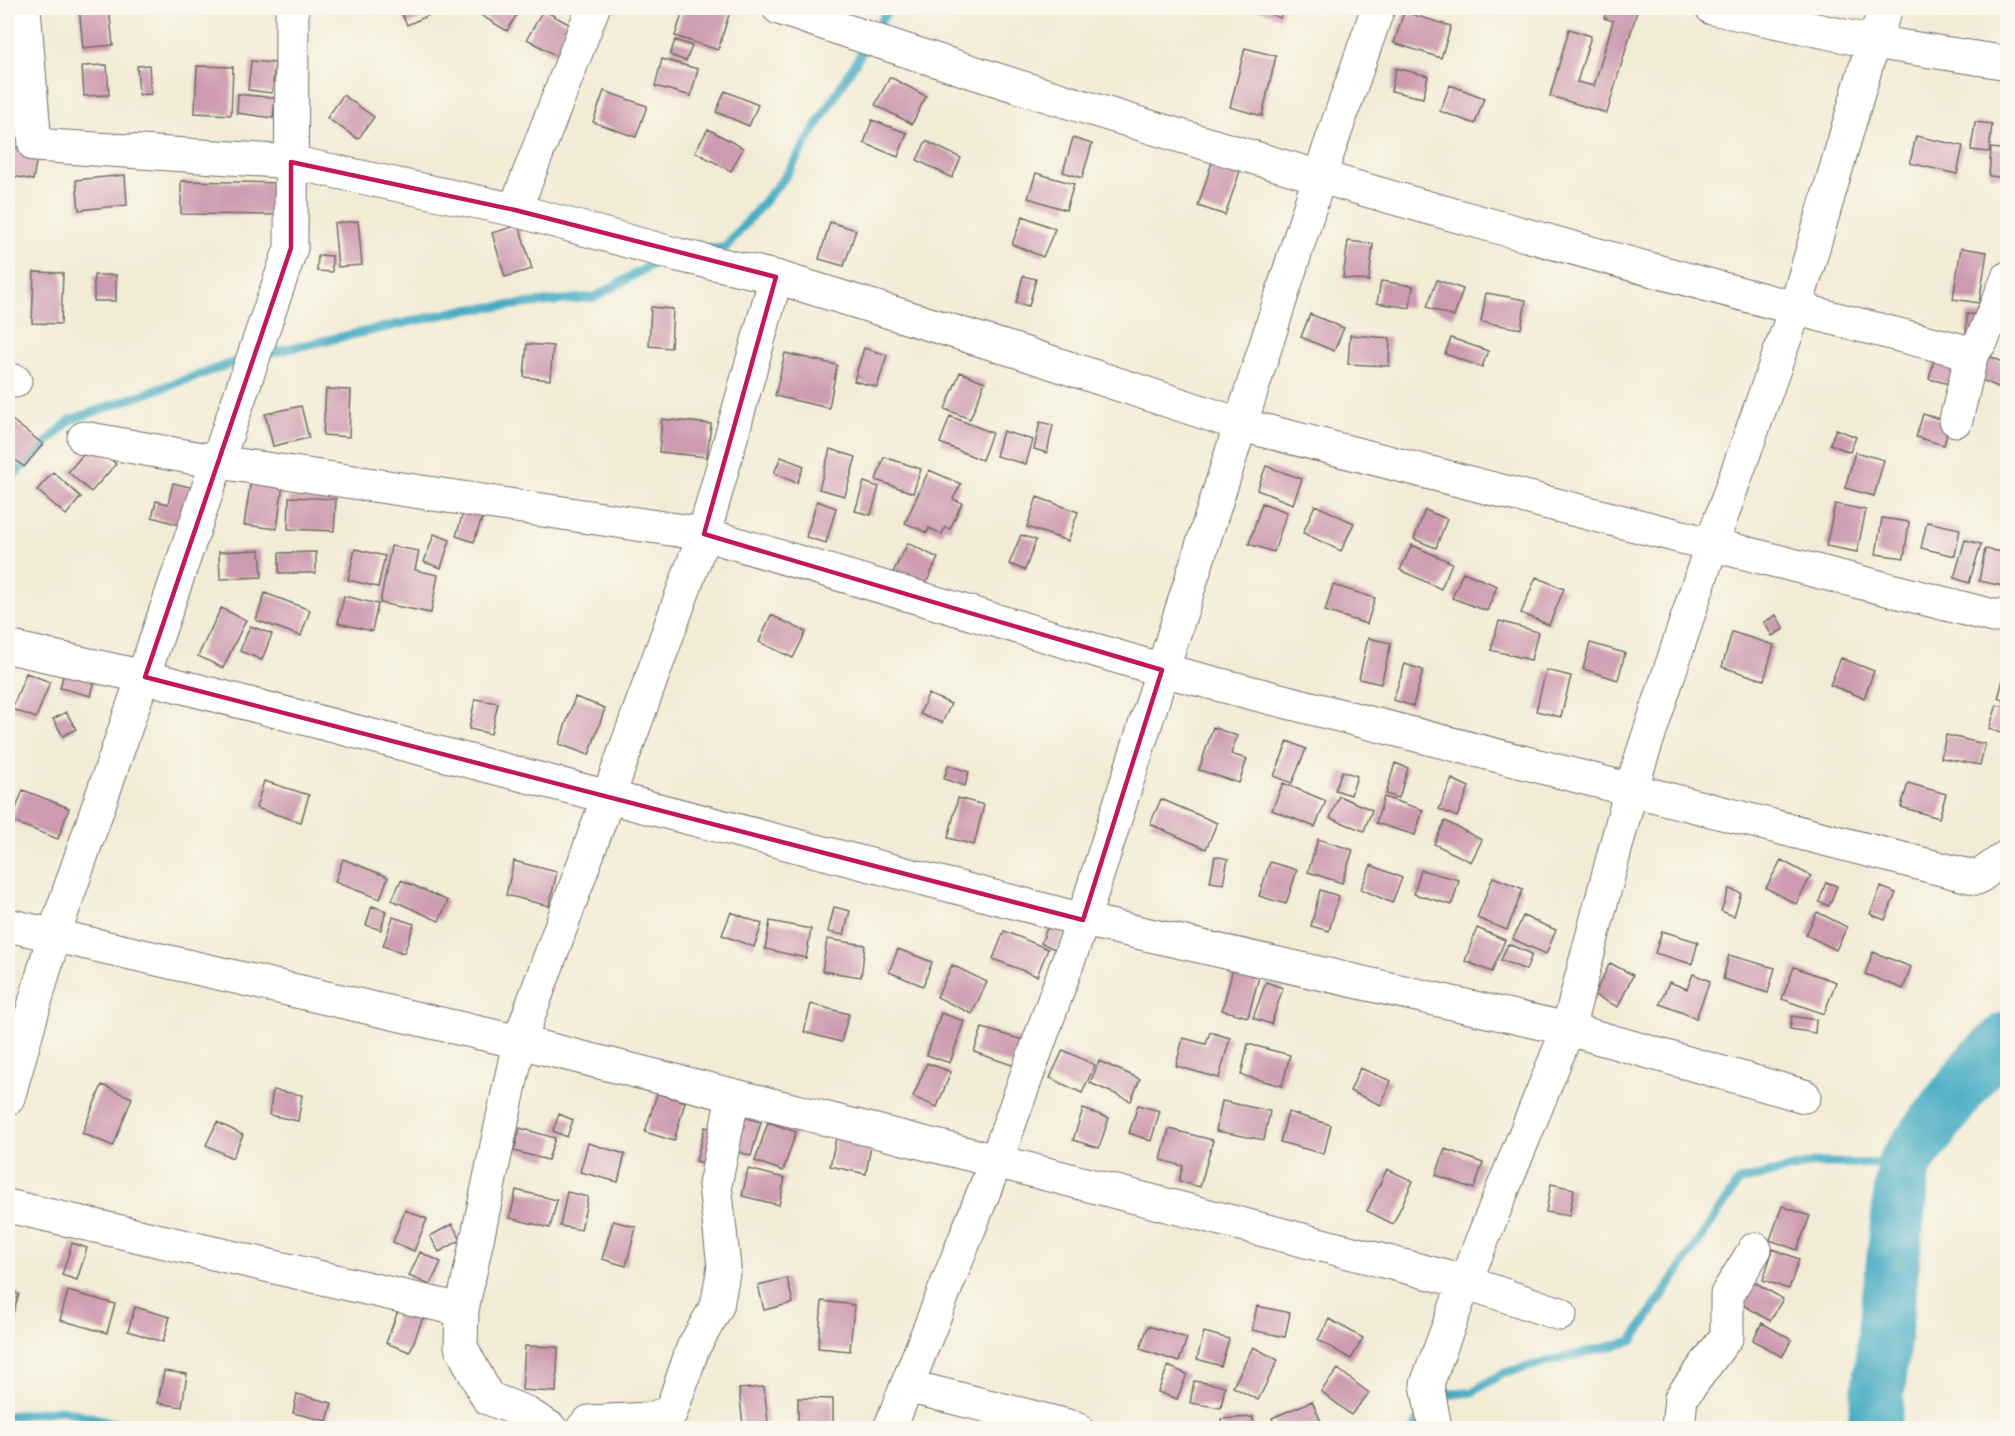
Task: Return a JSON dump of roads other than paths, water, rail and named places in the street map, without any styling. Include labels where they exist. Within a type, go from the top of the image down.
[{"type":"street","points":[[24,8],[36,145],[291,162],[515,210],[672,253],[776,277],[1017,351],[1242,425],[1993,616],[2007,616]]},
{"type":"street","points":[[8,1098],[54,935],[145,677],[291,248],[292,8]]},
{"type":"street","points":[[515,210],[593,8]]},
{"type":"street","points":[[779,8],[867,38],[1319,178],[1795,310],[1972,353]]},
{"type":"street","points":[[890,1428],[996,1161],[1083,920],[1319,178],[1378,8]]},
{"type":"street","points":[[1712,8],[1873,42],[2007,63]]},
{"type":"street","points":[[1433,1412],[1427,1384],[1465,1282],[1568,1029],[1631,789],[1712,543],[1795,310],[1873,42],[1886,8]]},
{"type":"street","points":[[550,1428],[524,1412],[488,1398],[461,1347],[462,1310],[519,1042],[704,534],[776,277]]},
{"type":"street","points":[[1956,420],[1972,353],[1982,340],[2007,278]]},
{"type":"street","points":[[84,438],[218,462],[704,534],[1162,670],[1977,878],[2007,856]]},
{"type":"street","points":[[8,647],[145,677],[1083,920],[1568,1029],[1804,1096]]},
{"type":"street","points":[[8,925],[519,1042],[733,1095],[1465,1282],[1560,1314]]},
{"type":"street","points":[[583,1428],[589,1422],[650,1419],[670,1412],[693,1348],[717,1306],[724,1267],[715,1185],[733,1095]]},
{"type":"street","points":[[8,1206],[462,1310]]},
{"type":"street","points":[[1678,1428],[1682,1398],[1727,1336],[1727,1294],[1755,1249]]},
{"type":"street","points":[[907,1386],[1076,1428]]},
{"type":"waterway","points":[[709,248],[725,248],[785,177],[889,8]]},
{"type":"waterway","points":[[260,355],[463,310],[595,297],[660,260]]},
{"type":"waterway","points":[[8,480],[70,420],[244,359]]},
{"type":"waterway","points":[[1874,1428],[1904,1164],[1977,1067],[2008,1038]]},
{"type":"waterway","points":[[1436,1402],[1451,1394],[1472,1392],[1503,1373],[1632,1341],[1739,1181],[1814,1163],[1904,1164]]},
{"type":"waterway","points":[[8,1416],[62,1410],[135,1428]]},
{"type":"waterway","points":[[1414,1428],[1424,1413]]}]
